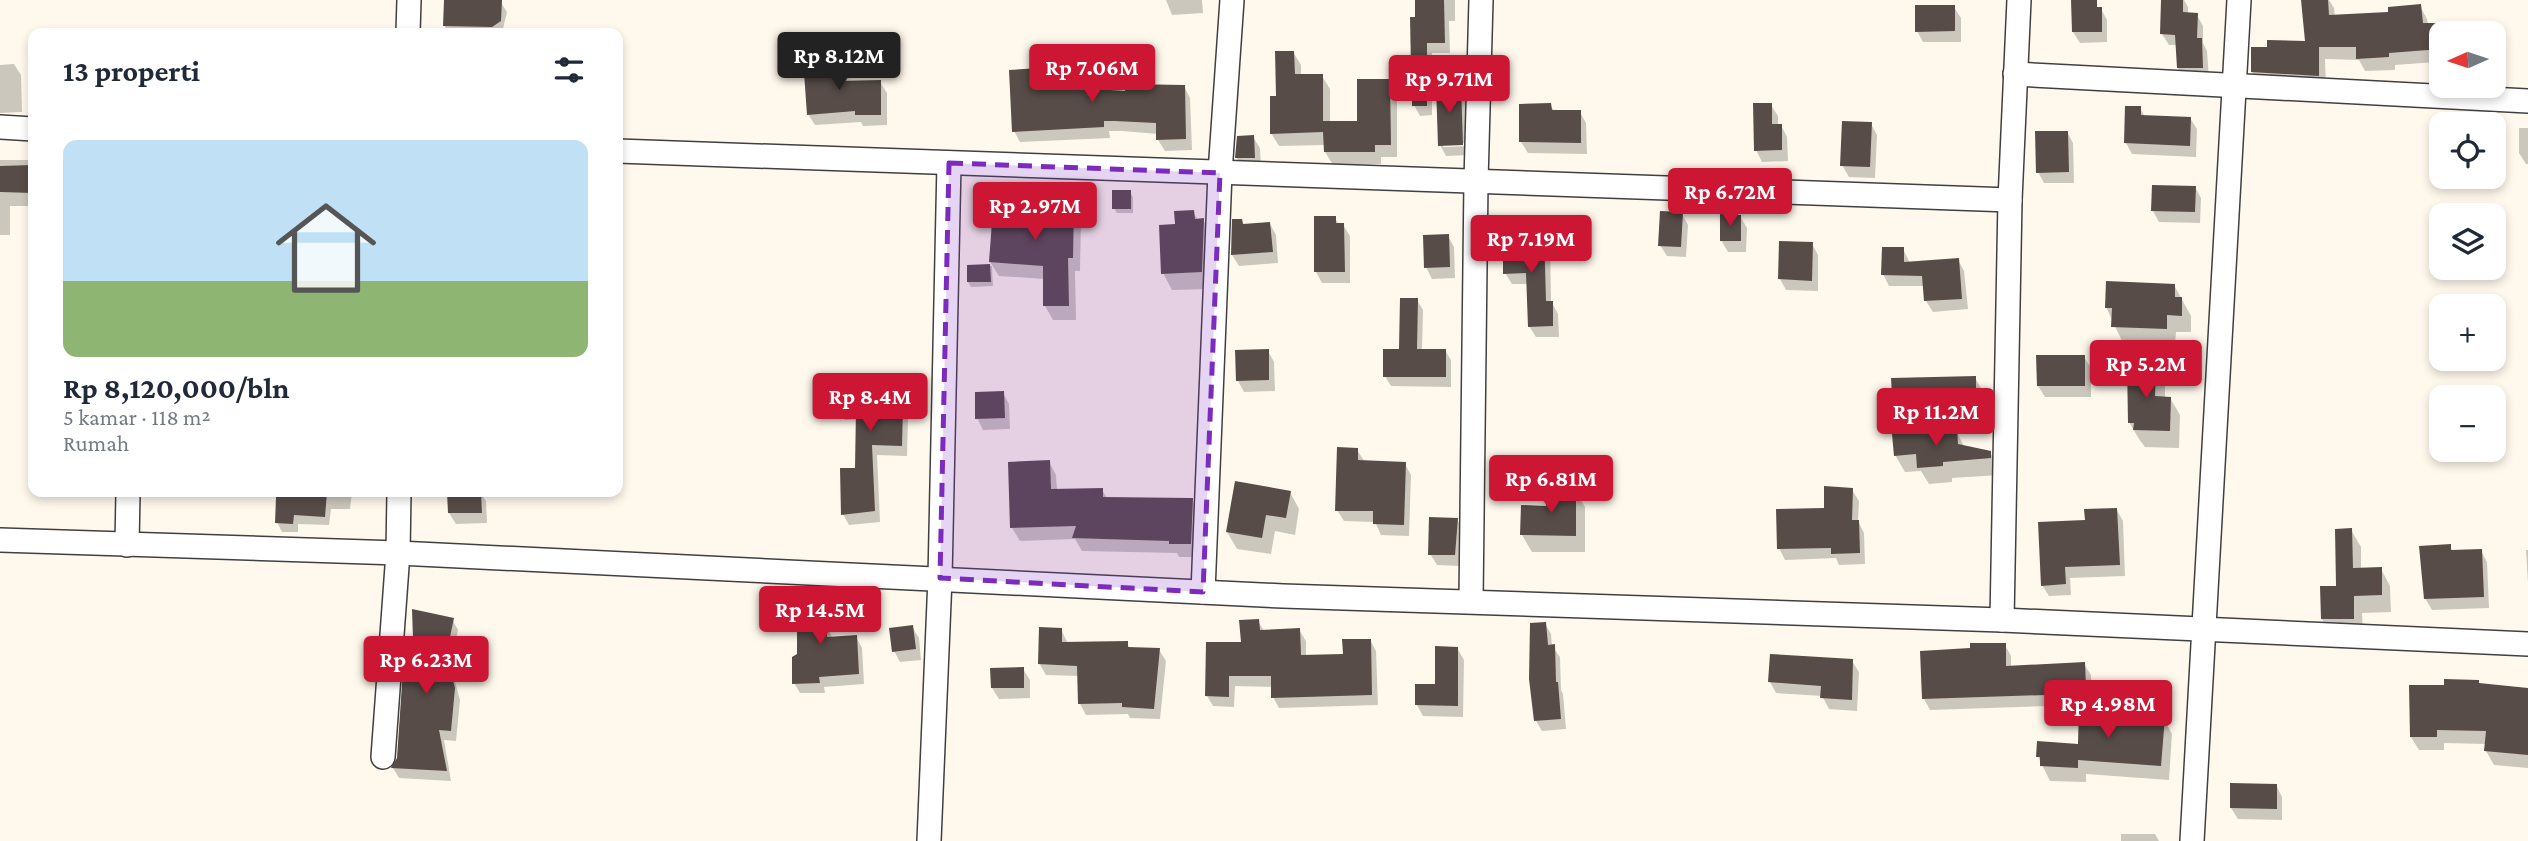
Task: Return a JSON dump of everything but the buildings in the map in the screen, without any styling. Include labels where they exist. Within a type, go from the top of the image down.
[{"type":"street","points":[[408,28],[409,0]]},
{"type":"street","points":[[1203,592],[1220,173],[1232,0]]},
{"type":"street","points":[[1471,600],[1476,181],[1482,0]]},
{"type":"street","points":[[2002,620],[2010,200],[2019,0]]},
{"type":"street","points":[[2192,841],[2239,0]]},
{"type":"street","points":[[2015,74],[2528,101]]},
{"type":"street","points":[[0,127],[28,129]]},
{"type":"street","points":[[623,151],[2010,200]]},
{"type":"street","points":[[929,841],[940,578],[949,163]]},
{"type":"street","points":[[127,545],[128,497]]},
{"type":"street","points":[[383,757],[398,553],[399,497]]},
{"type":"street","points":[[0,540],[398,553],[1203,592],[2203,628],[2528,645]]},
{"type":"highlighted area","points":[[949,163],[1220,173],[1203,592],[940,578]]}]
